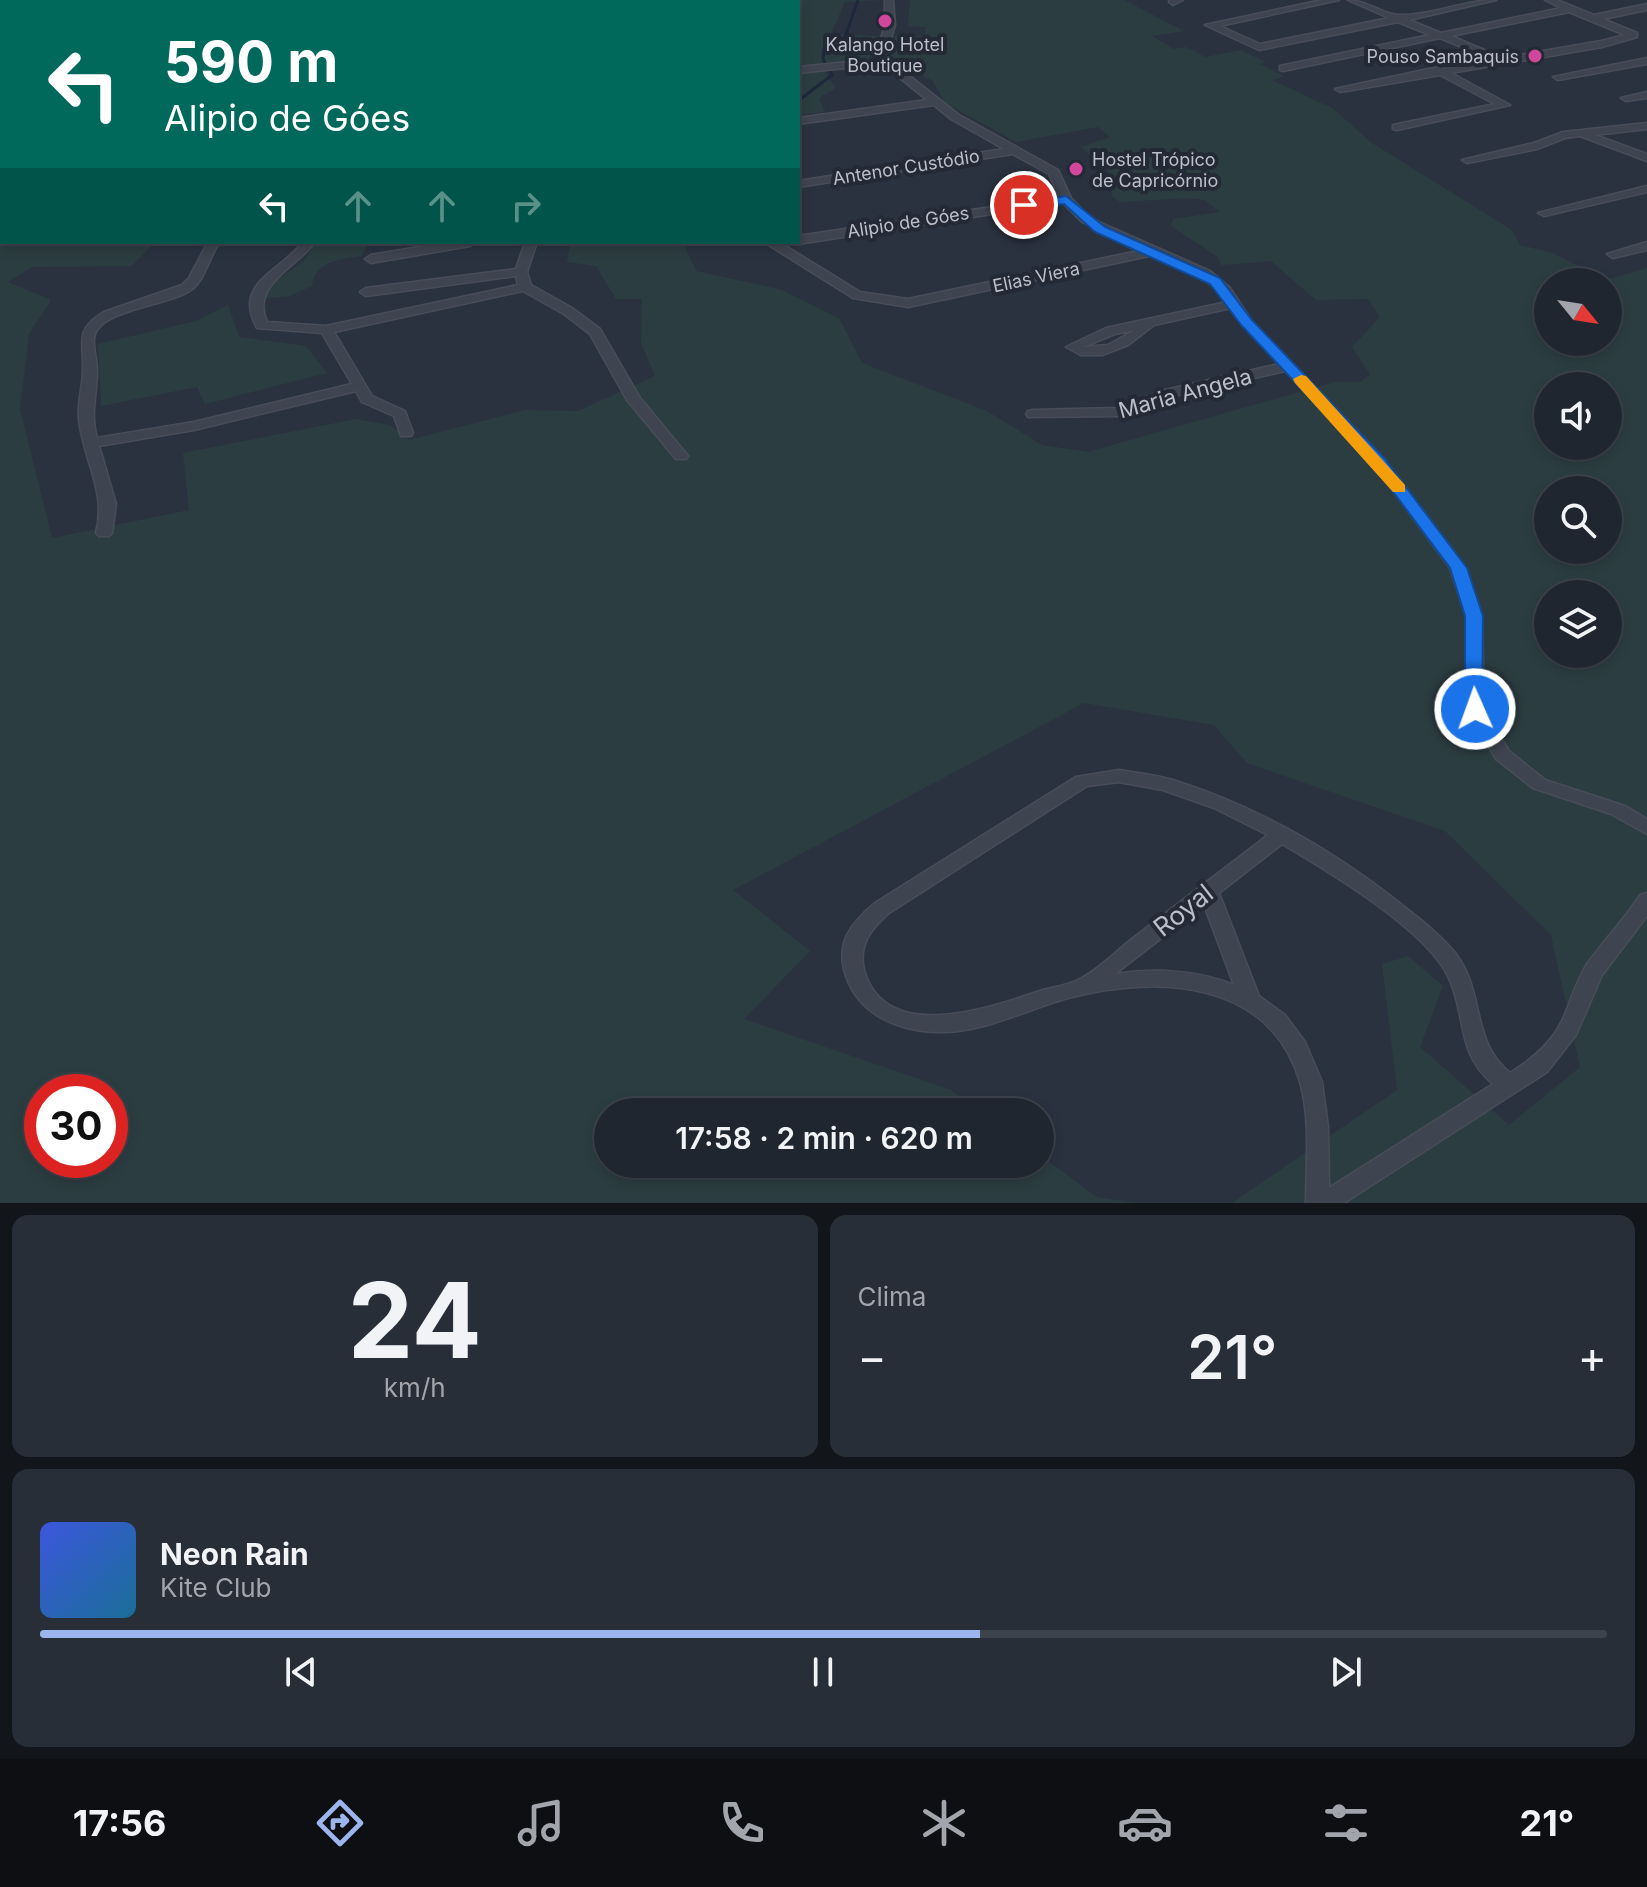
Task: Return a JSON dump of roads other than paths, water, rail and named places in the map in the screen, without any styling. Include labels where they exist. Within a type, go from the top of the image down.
[{"type":"street","points":[[889,0],[890,25],[881,55],[885,61],[934,102],[1054,172],[1066,199],[1100,230],[1206,274],[1226,291],[1289,366],[1379,462],[1458,568],[1474,616],[1475,709],[1502,755],[1539,784],[1618,810],[1647,828]]},
{"type":"street","points":[[1335,0],[1210,25],[1252,46],[1266,46],[1492,0]]},
{"type":"street","points":[[1352,0],[1501,60]]},
{"type":"street","points":[[1340,89],[1633,36],[1549,0]]},
{"type":"street","points":[[1594,18],[1647,7]]},
{"type":"street","points":[[1283,68],[1570,9]]},
{"type":"street","points":[[1602,44],[1647,58]]},
{"type":"street","points":[[1558,77],[1647,58]]},
{"type":"street","points":[[800,70],[885,61]]},
{"type":"street","points":[[1397,127],[1505,105],[1438,70]]},
{"type":"street","points":[[1626,98],[1647,95]]},
{"type":"street","points":[[800,121],[934,102]]},
{"type":"street","points":[[1467,160],[1580,133],[1647,126]]},
{"type":"street","points":[[1580,133],[1647,158]]},
{"type":"street","name":"Antenor Custódio","points":[[800,184],[1015,150]]},
{"type":"street","points":[[1544,213],[1647,189]]},
{"type":"street","name":"Alipio de Góes","points":[[800,240],[1066,199]]},
{"type":"street","points":[[104,533],[108,522],[107,495],[85,417],[91,369],[87,339],[91,329],[112,315],[158,301],[190,286],[213,244]]},
{"type":"street","points":[[308,244],[297,259],[261,285],[255,301],[262,325],[326,330],[525,287],[568,311],[595,332],[634,400],[681,456]]},
{"type":"street","points":[[525,287],[521,272],[530,244]]},
{"type":"street","points":[[779,244],[857,295],[877,301],[919,302],[1153,251]]},
{"type":"street","points":[[371,259],[437,245]]},
{"type":"street","points":[[1613,254],[1647,246]]},
{"type":"street","points":[[366,292],[521,272]]},
{"type":"street","points":[[1149,324],[1128,340],[1105,349],[1080,351],[1072,347],[1083,339],[1111,331],[1234,304]]},
{"type":"street","points":[[326,330],[371,402],[400,414],[406,433]]},
{"type":"street","name":"Maria Angela","points":[[1033,414],[1119,412],[1184,389],[1289,366]]},
{"type":"street","points":[[91,443],[194,426],[361,386]]},
{"type":"street","points":[[1318,1203],[1311,1084],[1298,1046],[1274,1018],[1250,999],[1218,986],[1161,977],[1085,986],[993,1014],[947,1024],[907,1020],[887,1012],[867,997],[856,980],[852,954],[857,935],[874,916],[1082,781],[1099,774],[1117,773],[1173,786],[1281,835],[1377,893],[1416,925],[1448,959],[1463,986],[1474,1046],[1481,1061],[1509,1085]]},
{"type":"street","name":"Royal","points":[[1085,986],[1281,835]]},
{"type":"street","points":[[1208,891],[1250,999]]},
{"type":"street","points":[[1325,1203],[1539,1066],[1559,1044],[1574,1019],[1585,984],[1603,956],[1629,928],[1647,900]]},
{"type":"waterway","points":[[800,99],[832,75],[823,59],[824,49],[845,37],[858,0]]},
{"type":"place","name":"Kalango Hotel Boutique","points":[[885,21]]},
{"type":"place","name":"Pouso Sambaquis","points":[[1535,56]]},
{"type":"place","name":"Hostel Trópico de Capricórnio","points":[[1076,169]]}]
